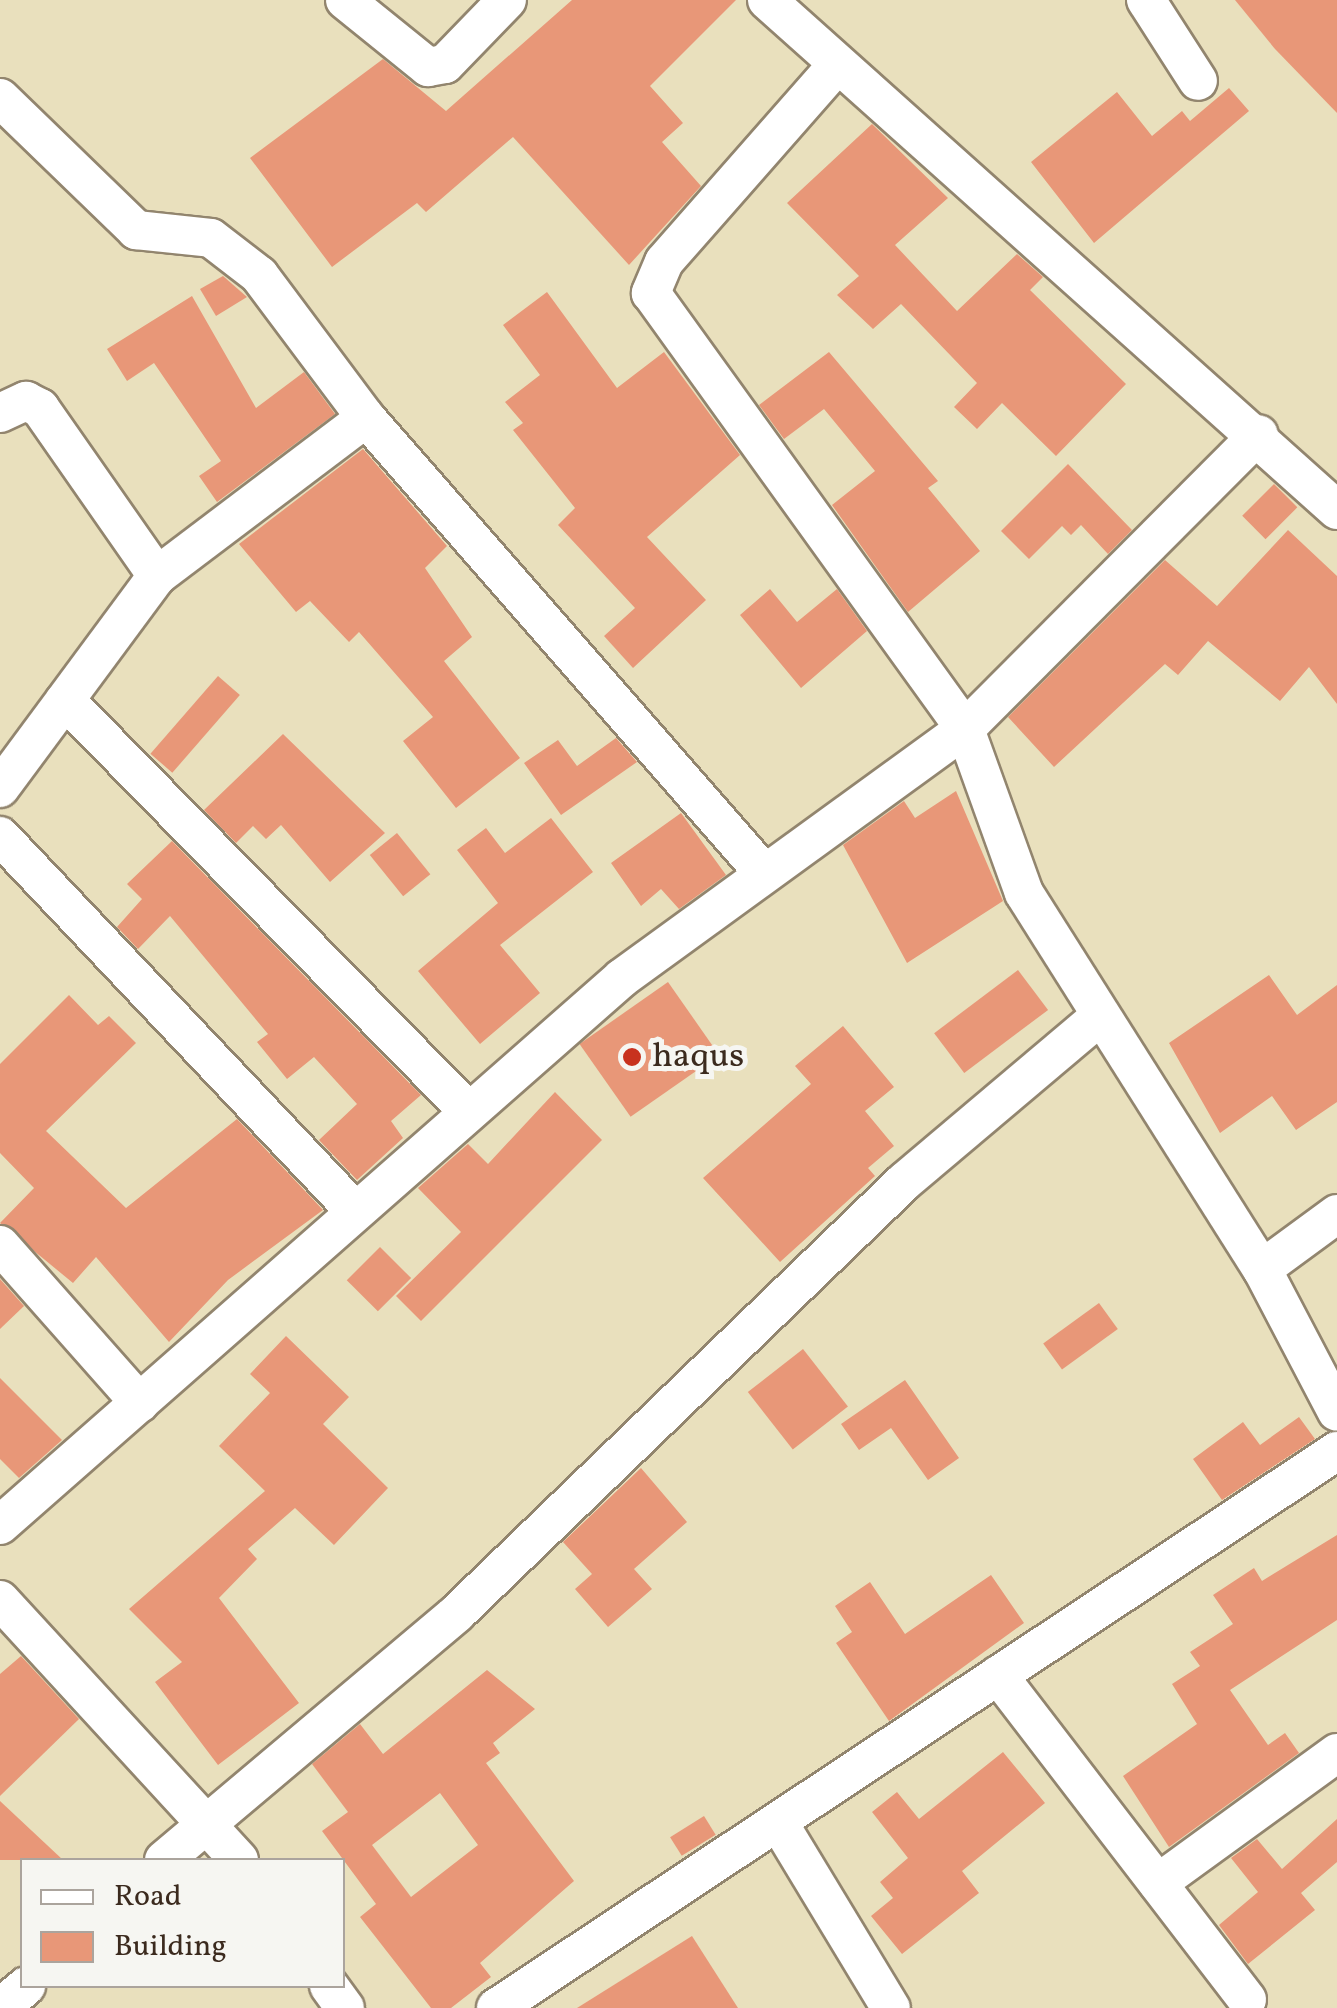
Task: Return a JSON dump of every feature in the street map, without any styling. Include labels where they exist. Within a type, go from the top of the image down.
[{"type":"street","points":[[345,0],[428,67],[445,64],[507,0]]},
{"type":"street","points":[[766,0],[1258,434],[1337,510]]},
{"type":"street","points":[[1146,0],[1198,80]]},
{"type":"street","points":[[837,64],[664,262],[652,293],[964,729],[1002,848],[1098,1018],[1262,1270],[1337,1412]]},
{"type":"street","points":[[0,98],[136,230],[228,246],[366,418],[763,872]]},
{"type":"street","points":[[0,413],[26,401],[40,408],[156,576]]},
{"type":"street","points":[[0,788],[156,576],[366,418]]},
{"type":"street","points":[[0,1525],[467,1110],[763,872],[964,729],[1258,434]]},
{"type":"street","points":[[64,700],[467,1110]]},
{"type":"street","points":[[0,836],[355,1211]]},
{"type":"street","points":[[166,1858],[208,1817],[457,1614],[905,1181],[1098,1018]]},
{"type":"street","points":[[1262,1270],[1337,1214]]},
{"type":"street","points":[[0,1244],[140,1404]]},
{"type":"street","points":[[496,2008],[780,1826],[998,1675],[1159,1577],[1337,1450]]},
{"type":"street","points":[[0,1600],[208,1817],[238,1858]]},
{"type":"street","points":[[998,1675],[1247,1999]]},
{"type":"street","points":[[1158,1883],[1337,1752]]},
{"type":"street","points":[[780,1826],[891,2008]]},
{"type":"street","points":[[0,2008],[24,1988]]},
{"type":"building","points":[[572,0],[736,0],[650,86],[683,123],[662,142],[701,186],[629,265],[513,137],[426,212],[417,203],[332,267],[250,158],[383,59],[446,111]]},
{"type":"building","points":[[1235,0],[1337,0],[1337,113],[1275,49]]},
{"type":"building","points":[[1229,88],[1249,111],[1094,243],[1031,162],[1117,92],[1152,136],[1182,111],[1190,121]]},
{"type":"building","points":[[872,124],[948,198],[895,245],[957,311],[1017,254],[1043,277],[1030,290],[1126,384],[1056,456],[1002,403],[977,429],[954,407],[977,383],[901,304],[873,329],[837,295],[859,276],[787,203]]},
{"type":"building","points":[[223,276],[247,297],[216,316],[200,289]]},
{"type":"building","points":[[547,292],[617,388],[664,352],[740,455],[647,537],[706,600],[633,668],[604,636],[635,608],[558,525],[575,508],[513,430],[523,423],[505,402],[540,375],[503,325]]},
{"type":"building","points":[[192,296],[256,408],[304,372],[335,414],[217,502],[199,476],[221,461],[154,363],[127,381],[107,349]]},
{"type":"building","points":[[829,352],[938,481],[928,488],[980,551],[908,612],[832,505],[875,471],[824,409],[784,439],[759,405]]},
{"type":"building","points":[[363,449],[447,546],[425,568],[472,637],[444,661],[520,758],[456,808],[403,741],[433,717],[359,632],[349,642],[310,601],[296,612],[239,544]]},
{"type":"building","points":[[1068,464],[1132,530],[1108,554],[1081,525],[1071,535],[1062,526],[1029,559],[1001,531]]},
{"type":"building","points":[[1274,484],[1297,507],[1266,539],[1242,516]]},
{"type":"building","points":[[1288,530],[1337,576],[1337,704],[1309,667],[1280,701],[1208,641],[1178,675],[1165,664],[1054,767],[1008,717],[1165,560],[1217,606]]},
{"type":"building","points":[[770,589],[797,622],[837,589],[867,631],[801,688],[740,615]]},
{"type":"building","points":[[218,676],[240,695],[172,773],[150,754]]},
{"type":"building","points":[[283,734],[385,833],[330,882],[281,825],[266,839],[253,826],[236,843],[204,810]]},
{"type":"building","points":[[616,738],[637,762],[561,815],[524,763],[558,740],[577,766]]},
{"type":"building","points":[[956,791],[1003,901],[907,963],[843,845],[904,801],[915,818]]},
{"type":"building","points":[[681,813],[726,875],[679,909],[661,889],[641,906],[611,863]]},
{"type":"building","points":[[551,818],[593,872],[500,945],[540,993],[480,1044],[418,971],[498,903],[457,850],[486,828],[505,853]]},
{"type":"building","points":[[397,833],[430,874],[403,896],[370,855]]},
{"type":"building","points":[[172,841],[421,1095],[391,1121],[403,1138],[357,1180],[319,1140],[357,1104],[314,1057],[287,1079],[257,1042],[268,1034],[170,916],[138,949],[117,927],[142,899],[127,884]]},
{"type":"building","points":[[1018,970],[1048,1010],[964,1073],[934,1033]]},
{"type":"building","points":[[1269,975],[1297,1015],[1337,985],[1337,1102],[1296,1130],[1272,1096],[1220,1133],[1169,1043]]},
{"type":"building","name":"haqus","points":[[668,982],[719,1055],[631,1117],[580,1044]]},
{"type":"building","points":[[69,995],[98,1025],[109,1016],[136,1043],[46,1131],[126,1208],[237,1119],[323,1210],[228,1280],[169,1342],[96,1257],[73,1283],[0,1223],[34,1188],[0,1153],[0,1064]]},
{"type":"building","points":[[843,1026],[894,1087],[865,1111],[894,1146],[868,1168],[875,1176],[780,1262],[703,1178],[811,1084],[795,1066]]},
{"type":"building","points":[[555,1092],[602,1140],[421,1321],[396,1296],[461,1232],[418,1188],[468,1144],[488,1164]]},
{"type":"building","points":[[380,1247],[411,1278],[378,1311],[347,1280]]},
{"type":"building","points":[[0,1279],[24,1306],[0,1329]]},
{"type":"building","points":[[1099,1303],[1118,1329],[1062,1369],[1043,1344]]},
{"type":"building","points":[[286,1336],[349,1397],[323,1424],[388,1488],[334,1545],[295,1508],[248,1549],[257,1559],[219,1598],[299,1703],[218,1765],[155,1682],[182,1662],[129,1609],[265,1491],[219,1446],[270,1393],[250,1374]]},
{"type":"building","points":[[803,1349],[848,1407],[793,1450],[748,1392]]},
{"type":"building","points":[[0,1378],[62,1440],[19,1478],[0,1459]]},
{"type":"building","points":[[905,1380],[959,1458],[928,1480],[891,1428],[859,1450],[841,1424]]},
{"type":"building","points":[[1299,1417],[1315,1439],[1222,1500],[1193,1459],[1243,1422],[1260,1445]]},
{"type":"building","points":[[641,1468],[687,1522],[634,1569],[652,1589],[608,1627],[575,1589],[592,1574],[563,1542]]},
{"type":"building","points":[[1337,1535],[1337,1620],[1230,1690],[1268,1745],[1285,1733],[1299,1753],[1169,1847],[1123,1776],[1197,1724],[1172,1684],[1200,1666],[1190,1652],[1233,1624],[1213,1595],[1254,1568],[1262,1581]]},
{"type":"building","points":[[991,1575],[1024,1623],[889,1721],[836,1643],[852,1632],[835,1606],[870,1582],[905,1634]]},
{"type":"building","points":[[21,1656],[79,1719],[0,1796],[0,1674]]},
{"type":"building","points":[[487,1670],[535,1709],[493,1743],[500,1753],[486,1763],[574,1881],[480,1963],[491,1977],[451,2008],[431,2008],[360,1917],[376,1904],[322,1831],[348,1812],[312,1764],[360,1724],[383,1754]],"holes":[[[440,1793],[478,1845],[411,1897],[372,1845]]]},
{"type":"building","points":[[1003,1752],[1045,1803],[962,1871],[979,1893],[902,1954],[871,1916],[893,1898],[880,1882],[908,1858],[872,1812],[897,1792],[919,1819]]},
{"type":"building","points":[[0,1801],[61,1858],[20,1858],[0,1860]]},
{"type":"building","points":[[704,1816],[716,1835],[682,1856],[670,1837]]},
{"type":"building","points":[[1337,1819],[1337,1862],[1301,1893],[1315,1910],[1248,1964],[1219,1925],[1258,1892],[1231,1858],[1257,1839],[1282,1869]]},
{"type":"building","points":[[692,1936],[738,2008],[577,2008]]},
{"type":"place","name":"haqus","points":[[632,1057]]}]
